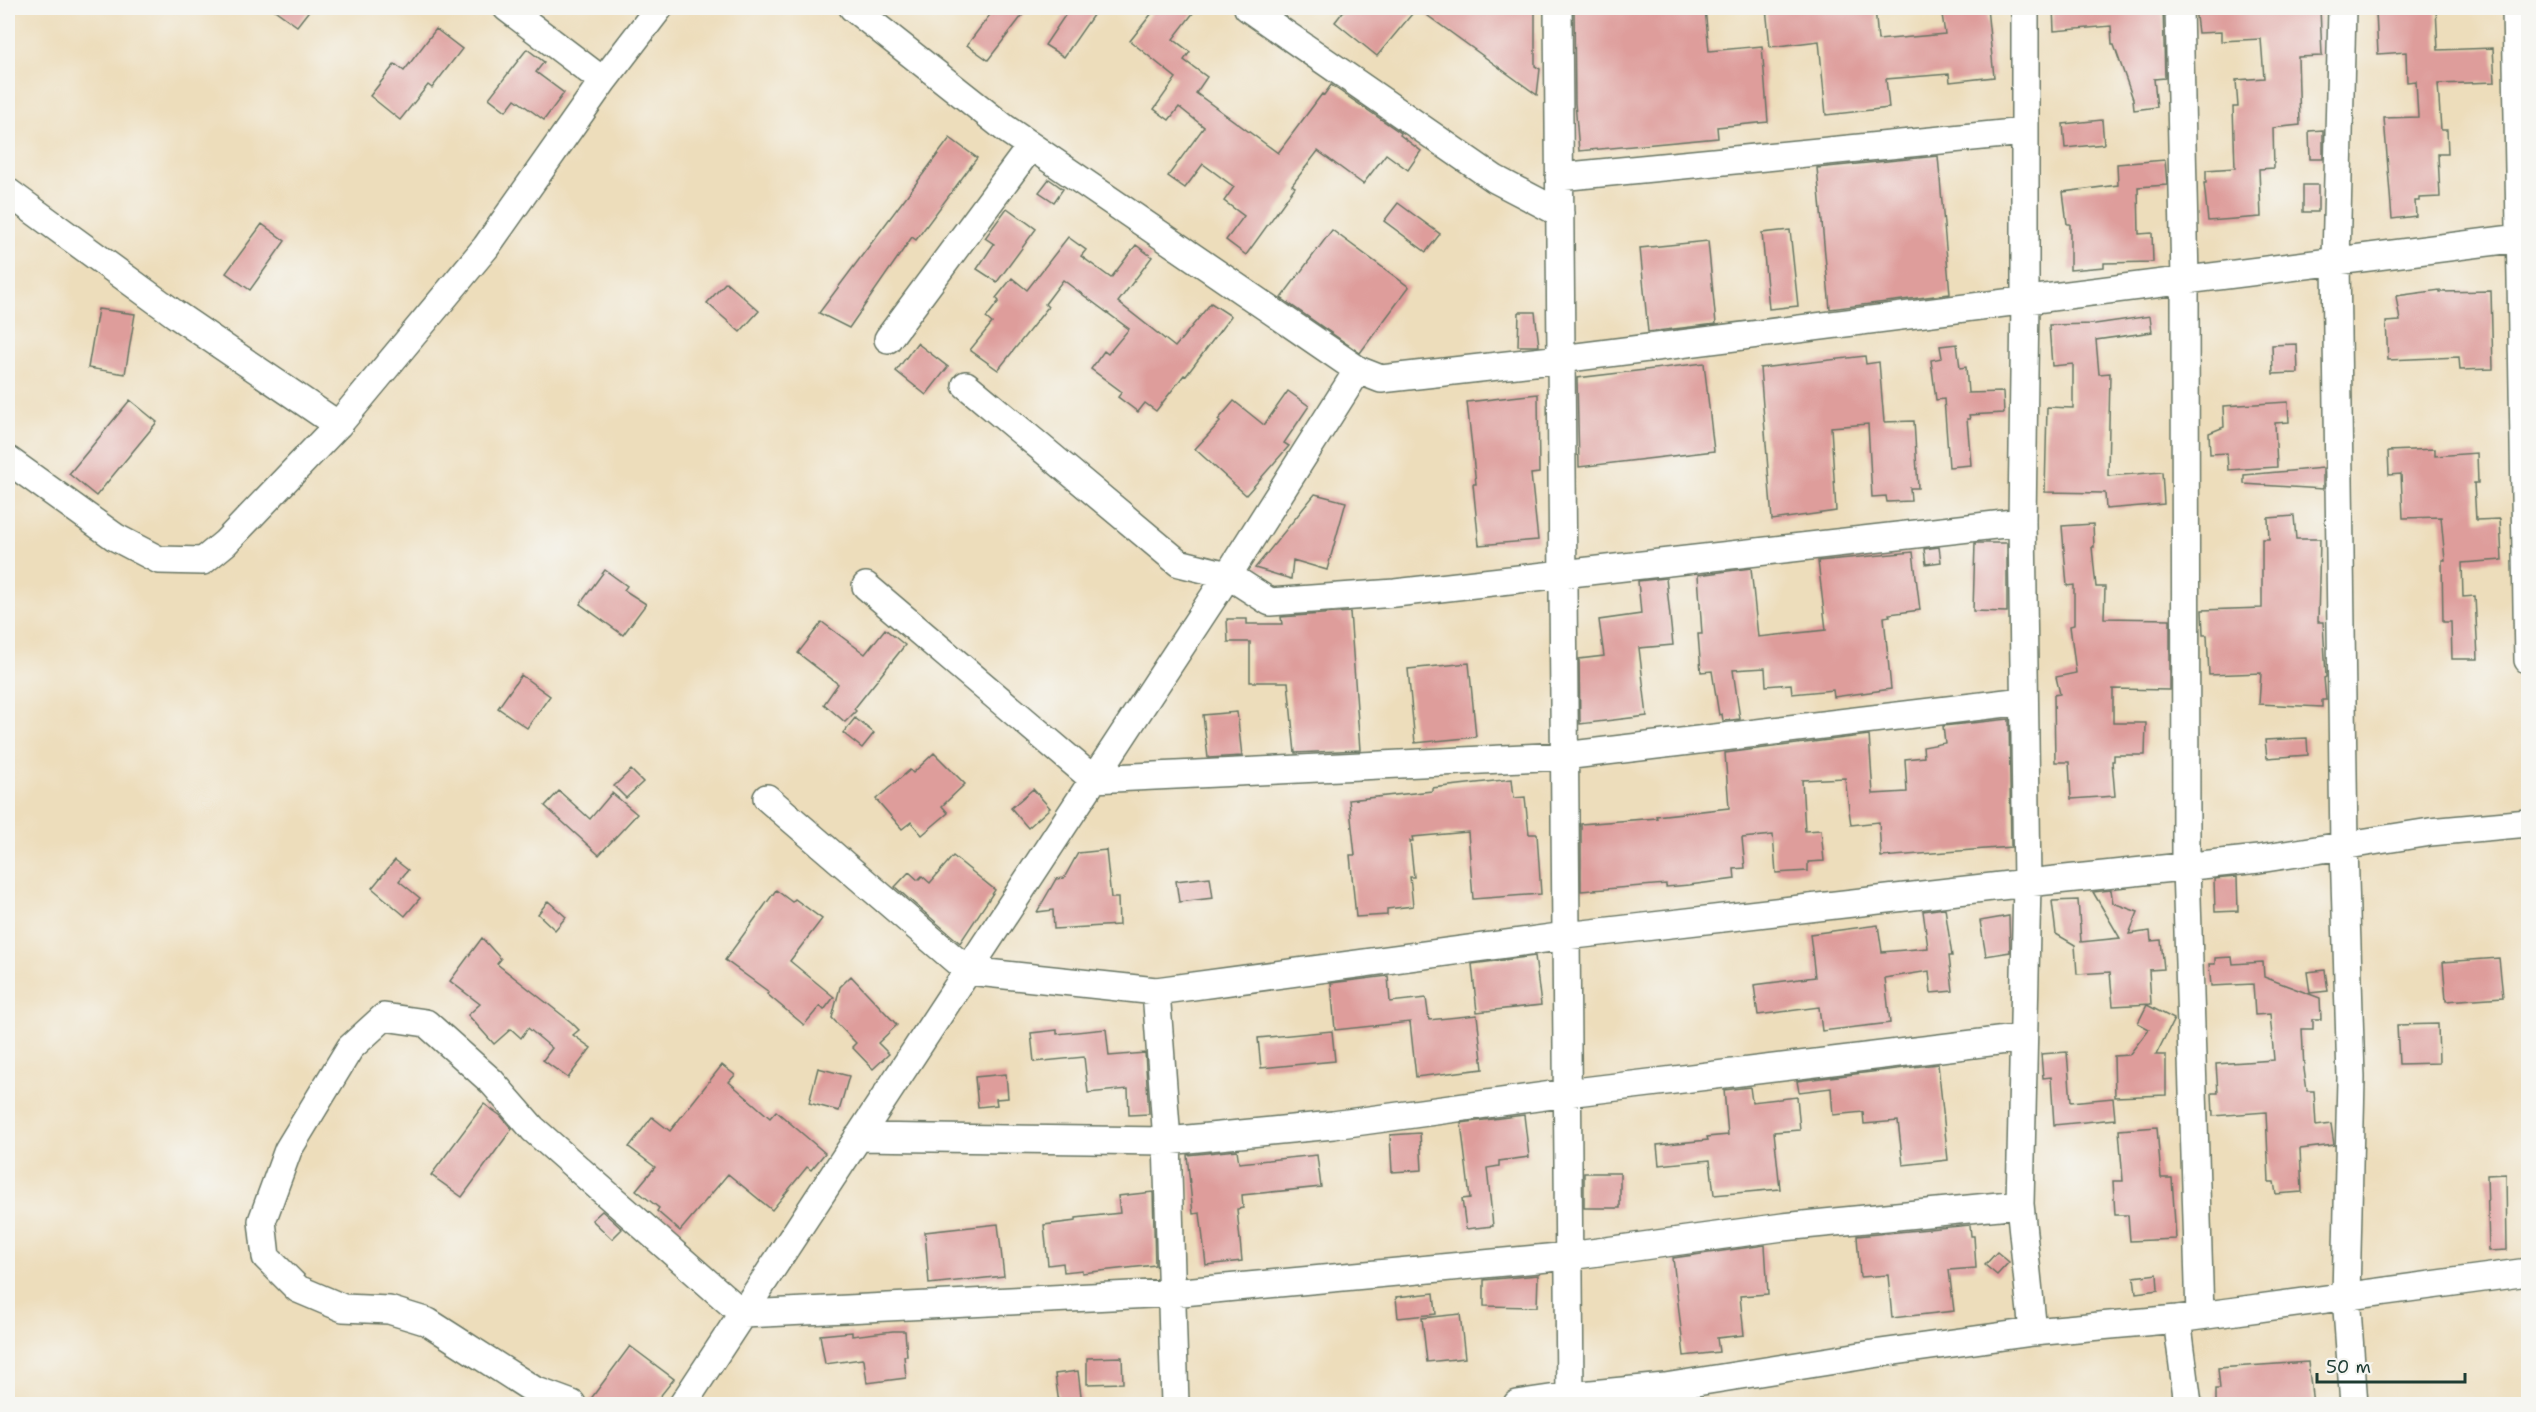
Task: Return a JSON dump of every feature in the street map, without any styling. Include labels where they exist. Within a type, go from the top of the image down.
[{"type":"street","points":[[507,8],[603,81]]},
{"type":"street","points":[[8,460],[115,537],[159,560],[203,561],[225,543],[338,425],[486,247],[603,81],[659,8]]},
{"type":"street","points":[[853,8],[1031,146],[1358,370],[1382,379],[1561,359],[2524,238]]},
{"type":"street","points":[[1248,8],[1495,179],[1560,213]]},
{"type":"street","points":[[1558,8],[1570,1396]]},
{"type":"street","points":[[2025,8],[2022,522],[2027,883],[2020,1204],[2033,1332]]},
{"type":"street","points":[[2179,8],[2185,280],[2188,1404]]},
{"type":"street","points":[[2342,8],[2336,261],[2344,847],[2351,1078],[2346,1296],[2354,1404]]},
{"type":"street","points":[[2516,8],[2524,238],[2529,660]]},
{"type":"street","points":[[1559,177],[2025,132]]},
{"type":"street","points":[[888,339],[1031,146]]},
{"type":"street","points":[[8,192],[175,314],[338,425]]},
{"type":"street","points":[[683,1404],[1228,575],[1358,370]]},
{"type":"street","points":[[966,385],[1179,562],[1228,575],[1270,602],[1395,593],[2022,522]]},
{"type":"street","points":[[866,586],[1094,779],[1564,756],[2023,701]]},
{"type":"street","points":[[767,798],[968,971],[1156,991],[1566,936],[2186,867],[2344,847],[2430,832],[2529,823]]},
{"type":"street","points":[[1156,991],[1167,1141],[1175,1404]]},
{"type":"street","points":[[572,1404],[534,1390],[428,1322],[389,1310],[343,1308],[298,1289],[266,1257],[262,1221],[288,1150],[350,1048],[384,1017],[426,1023],[492,1082],[533,1129],[743,1314],[1172,1293],[1569,1256],[1783,1227],[2020,1204]]},
{"type":"street","points":[[858,1137],[1167,1141],[1333,1125],[1567,1093],[2023,1038]]},
{"type":"street","points":[[1517,1404],[1570,1396],[1665,1396],[1873,1354],[2033,1332],[2188,1317],[2529,1272]]},
{"type":"building","points":[[272,8],[311,8],[297,26]]},
{"type":"building","points":[[995,8],[1028,8],[988,60],[967,45]]},
{"type":"building","points":[[1070,8],[1098,8],[1064,57],[1045,45]]},
{"type":"building","points":[[1156,8],[1197,8],[1173,39],[1190,52],[1184,60],[1207,77],[1196,93],[1278,153],[1331,85],[1401,133],[1400,135],[1421,151],[1408,170],[1386,154],[1363,184],[1318,151],[1292,185],[1295,187],[1246,255],[1226,240],[1244,216],[1224,201],[1234,187],[1203,164],[1185,188],[1168,176],[1204,127],[1179,107],[1169,120],[1154,109],[1176,78],[1130,41]]},
{"type":"building","points":[[1346,8],[1417,8],[1377,56],[1335,22]]},
{"type":"building","points":[[1417,8],[1535,8],[1535,66],[1540,69],[1537,95]]},
{"type":"building","points":[[1574,8],[1705,8],[1709,51],[1762,46],[1768,122],[1717,127],[1718,138],[1579,151],[1575,103]]},
{"type":"building","points":[[1766,8],[1875,8],[1878,40],[1945,34],[1941,8],[1987,8],[1994,77],[1950,82],[1949,74],[1886,79],[1889,108],[1826,115],[1819,41],[1770,47]]},
{"type":"building","points":[[2053,8],[2163,8],[2165,78],[2154,79],[2157,107],[2134,110],[2133,99],[2114,45],[2112,45],[2111,26],[2054,31]]},
{"type":"building","points":[[2195,8],[2320,8],[2322,56],[2298,57],[2300,125],[2273,128],[2274,168],[2259,169],[2261,217],[2208,221],[2204,183],[2206,183],[2206,170],[2235,168],[2233,107],[2238,107],[2236,80],[2264,78],[2261,39],[2221,41],[2221,32],[2198,33]]},
{"type":"building","points":[[2397,8],[2436,8],[2438,50],[2493,48],[2495,82],[2438,84],[2441,130],[2447,130],[2448,154],[2438,154],[2440,197],[2419,198],[2419,201],[2415,201],[2416,216],[2392,219],[2384,118],[2418,117],[2416,81],[2407,82],[2406,52],[2378,54],[2376,12],[2397,11]]},
{"type":"building","points":[[436,29],[462,49],[432,88],[428,85],[400,120],[370,96],[395,64],[404,71]]},
{"type":"building","points":[[527,49],[544,62],[536,72],[564,93],[544,120],[515,99],[506,111],[489,98]]},
{"type":"building","points":[[2102,120],[2104,144],[2065,148],[2063,124]]},
{"type":"building","points":[[2323,130],[2323,159],[2310,159],[2309,131]]},
{"type":"building","points":[[950,138],[977,158],[916,240],[912,237],[849,328],[819,313]]},
{"type":"building","points":[[1938,156],[1950,294],[1830,309],[1817,168]]},
{"type":"building","points":[[2165,160],[2167,185],[2138,187],[2139,234],[2152,233],[2153,262],[2104,263],[2104,267],[2070,270],[2070,224],[2067,224],[2063,192],[2118,185],[2117,164]]},
{"type":"building","points":[[1049,179],[1063,189],[1054,202],[1039,192]]},
{"type":"building","points":[[2303,185],[2318,185],[2318,212],[2303,212]]},
{"type":"building","points":[[1398,203],[1440,234],[1426,252],[1384,221]]},
{"type":"building","points":[[1007,208],[1036,229],[997,282],[977,269],[994,244],[985,238]]},
{"type":"building","points":[[262,224],[285,241],[250,290],[226,273]]},
{"type":"building","points":[[1332,230],[1409,287],[1360,353],[1281,298]]},
{"type":"building","points":[[1790,230],[1798,306],[1769,309],[1762,233]]},
{"type":"building","points":[[1068,237],[1086,250],[1081,256],[1111,278],[1136,245],[1152,257],[1118,302],[1175,347],[1211,303],[1231,316],[1186,376],[1184,375],[1156,411],[1145,403],[1138,412],[1118,397],[1122,392],[1091,369],[1104,351],[1108,354],[1129,329],[1063,280],[1045,304],[1048,307],[998,370],[970,350],[992,323],[986,318],[999,301],[996,298],[1012,278],[1027,290]]},
{"type":"building","points":[[1708,241],[1716,324],[1648,332],[1640,248]]},
{"type":"building","points":[[726,282],[759,311],[740,332],[707,303]]},
{"type":"building","points":[[2440,290],[2440,292],[2491,291],[2493,369],[2460,370],[2459,357],[2388,360],[2386,322],[2400,321],[2396,296]]},
{"type":"building","points":[[98,309],[135,314],[125,374],[88,368]]},
{"type":"building","points":[[1519,312],[1535,312],[1539,346],[1518,346]]},
{"type":"building","points":[[2150,316],[2152,332],[2096,340],[2099,374],[2110,373],[2108,476],[2162,472],[2164,504],[2106,509],[2105,493],[2045,492],[2047,407],[2073,408],[2073,364],[2052,366],[2049,325],[2095,324]]},
{"type":"building","points":[[917,343],[948,367],[926,395],[896,371]]},
{"type":"building","points":[[1957,344],[1960,368],[1966,367],[1968,393],[2003,392],[2004,413],[1969,415],[1970,419],[1967,419],[1971,465],[1949,467],[1944,399],[1936,400],[1931,360],[1942,358],[1940,346]]},
{"type":"building","points":[[2297,344],[2298,373],[2273,374],[2272,345]]},
{"type":"building","points":[[1865,356],[1866,364],[1879,362],[1884,422],[1914,421],[1918,488],[1910,488],[1911,501],[1887,502],[1886,496],[1872,497],[1868,424],[1831,427],[1836,511],[1772,520],[1760,368]]},
{"type":"building","points":[[1704,363],[1714,451],[1579,467],[1577,378]]},
{"type":"building","points":[[1288,391],[1309,406],[1284,443],[1289,446],[1246,495],[1195,449],[1220,422],[1218,420],[1234,401],[1264,425]]},
{"type":"building","points":[[1538,394],[1539,473],[1531,474],[1538,540],[1479,545],[1473,484],[1476,484],[1467,402]]},
{"type":"building","points":[[130,400],[157,422],[96,496],[69,474]]},
{"type":"building","points":[[2288,402],[2289,422],[2275,423],[2277,467],[2228,470],[2227,453],[2210,454],[2209,433],[2224,427],[2223,406]]},
{"type":"building","points":[[2435,449],[2435,456],[2477,453],[2478,483],[2474,483],[2476,520],[2500,519],[2502,560],[2462,563],[2463,597],[2475,596],[2478,659],[2452,659],[2451,622],[2443,622],[2442,560],[2445,560],[2441,517],[2403,518],[2401,474],[2389,475],[2388,451]]},
{"type":"building","points":[[2323,468],[2323,489],[2244,484],[2244,475]]},
{"type":"building","points":[[1315,494],[1346,502],[1327,570],[1293,560],[1291,579],[1255,568]]},
{"type":"building","points":[[2294,516],[2296,539],[2320,539],[2318,622],[2323,622],[2326,677],[2324,678],[2326,700],[2322,700],[2322,707],[2259,704],[2261,673],[2209,675],[2207,635],[2203,635],[2202,610],[2262,608],[2262,539],[2269,539],[2268,518]]},
{"type":"building","points":[[2093,524],[2094,547],[2092,547],[2096,587],[2105,587],[2104,618],[2170,619],[2170,690],[2113,689],[2113,723],[2146,723],[2145,755],[2114,755],[2114,761],[2112,761],[2115,796],[2071,799],[2069,762],[2055,762],[2054,695],[2060,694],[2056,677],[2076,673],[2070,626],[2074,625],[2074,585],[2067,586],[2062,526]]},
{"type":"building","points":[[1975,543],[2007,543],[2007,612],[1973,611]]},
{"type":"building","points":[[1939,547],[1941,562],[1926,564],[1924,549]]},
{"type":"building","points":[[1913,552],[1920,610],[1889,614],[1890,616],[1884,617],[1891,689],[1834,697],[1833,690],[1792,694],[1791,684],[1766,686],[1765,668],[1733,670],[1740,719],[1723,721],[1722,714],[1719,715],[1712,671],[1701,672],[1698,634],[1702,634],[1698,575],[1751,568],[1758,637],[1826,630],[1818,561]]},
{"type":"building","points":[[605,570],[627,586],[624,590],[646,604],[623,635],[580,604]]},
{"type":"building","points":[[1666,578],[1673,645],[1639,648],[1647,716],[1580,724],[1579,659],[1604,656],[1599,620],[1641,614],[1638,581]]},
{"type":"building","points":[[1350,612],[1360,750],[1295,753],[1288,682],[1250,682],[1250,642],[1228,642],[1227,619],[1247,619],[1247,624],[1282,624],[1281,617]]},
{"type":"building","points":[[822,622],[865,654],[885,629],[905,645],[854,709],[856,711],[845,722],[824,704],[838,684],[798,653]]},
{"type":"building","points":[[1469,663],[1476,737],[1415,743],[1408,669]]},
{"type":"building","points":[[521,675],[550,696],[527,728],[498,708]]},
{"type":"building","points":[[1237,712],[1242,756],[1208,758],[1203,715]]},
{"type":"building","points":[[855,718],[874,733],[862,748],[843,733]]},
{"type":"building","points":[[2009,719],[2011,847],[1881,857],[1879,822],[1851,825],[1845,778],[1802,780],[1805,831],[1821,830],[1824,861],[1808,862],[1808,871],[1776,873],[1773,835],[1742,838],[1745,868],[1734,869],[1735,879],[1666,887],[1666,884],[1581,891],[1581,824],[1657,818],[1656,816],[1729,808],[1725,753],[1869,735],[1873,794],[1907,792],[1905,759],[1924,757],[1923,747],[1945,743],[1943,726]]},
{"type":"building","points":[[2307,738],[2308,755],[2267,758],[2265,740]]},
{"type":"building","points":[[934,753],[965,784],[942,806],[948,813],[922,835],[911,822],[902,829],[876,799],[910,770],[913,773]]},
{"type":"building","points":[[631,770],[643,782],[626,798],[614,786]]},
{"type":"building","points":[[1512,779],[1514,798],[1525,797],[1529,834],[1537,834],[1541,894],[1473,899],[1468,832],[1412,837],[1413,841],[1410,841],[1414,877],[1410,877],[1413,906],[1387,909],[1387,915],[1356,917],[1350,855],[1355,855],[1349,800]]},
{"type":"building","points":[[1033,789],[1050,808],[1028,828],[1011,808]]},
{"type":"building","points":[[559,791],[590,819],[612,793],[637,814],[599,855],[545,806]]},
{"type":"building","points":[[1106,850],[1111,898],[1118,898],[1119,925],[1054,929],[1053,910],[1037,912],[1056,879],[1064,878],[1078,853]]},
{"type":"building","points":[[953,856],[995,890],[960,943],[895,887],[909,872],[918,880],[922,876],[930,883]]},
{"type":"building","points":[[395,860],[408,870],[399,881],[420,898],[405,916],[372,888]]},
{"type":"building","points":[[1210,877],[1213,898],[1179,902],[1176,881]]},
{"type":"building","points":[[2237,877],[2238,911],[2215,912],[2214,879]]},
{"type":"building","points":[[776,890],[792,902],[795,899],[822,919],[790,961],[834,997],[824,1010],[820,1006],[804,1025],[767,994],[769,992],[725,960]]},
{"type":"building","points":[[2111,890],[2113,903],[2138,912],[2129,934],[2150,931],[2151,941],[2161,940],[2164,969],[2149,970],[2151,1004],[2113,1006],[2110,972],[2077,974],[2075,945],[2056,934],[2052,901],[2078,900],[2081,942],[2120,938],[2093,892]]},
{"type":"building","points":[[548,901],[566,917],[555,930],[538,914]]},
{"type":"building","points":[[1945,908],[1952,956],[1949,956],[1953,991],[1931,993],[1929,971],[1885,978],[1890,1023],[1822,1031],[1819,1007],[1758,1015],[1754,985],[1815,977],[1810,934],[1878,925],[1882,952],[1928,948],[1923,911]]},
{"type":"building","points":[[2009,916],[2010,952],[1986,956],[1980,921]]},
{"type":"building","points":[[482,938],[501,959],[497,964],[571,1022],[579,1030],[573,1035],[591,1048],[568,1078],[543,1060],[552,1048],[528,1028],[521,1038],[511,1029],[494,1044],[468,1015],[480,1004],[450,981]]},
{"type":"building","points":[[1535,956],[1541,1005],[1477,1012],[1472,964]]},
{"type":"building","points":[[2232,957],[2233,964],[2263,962],[2264,977],[2320,998],[2321,1019],[2313,1019],[2313,1029],[2302,1029],[2304,1069],[2307,1091],[2314,1091],[2316,1126],[2331,1124],[2334,1145],[2300,1149],[2302,1192],[2276,1194],[2274,1182],[2269,1182],[2266,1112],[2213,1116],[2212,1093],[2218,1093],[2216,1064],[2274,1060],[2270,1014],[2255,1015],[2253,984],[2211,986],[2209,964],[2215,964],[2215,958]]},
{"type":"building","points":[[2499,958],[2503,997],[2446,1001],[2443,962]]},
{"type":"building","points":[[2325,970],[2328,991],[2310,993],[2307,972]]},
{"type":"building","points":[[851,976],[897,1025],[878,1043],[889,1054],[873,1069],[852,1047],[856,1043],[832,1018],[840,987]]},
{"type":"building","points":[[1388,976],[1390,1002],[1426,998],[1429,1020],[1477,1015],[1483,1069],[1416,1077],[1410,1022],[1335,1030],[1331,983]]},
{"type":"building","points":[[2147,1005],[2174,1019],[2156,1055],[2166,1055],[2166,1095],[2115,1097],[2114,1056],[2129,1055],[2149,1029],[2138,1023]]},
{"type":"building","points":[[2438,1024],[2439,1063],[2399,1064],[2397,1025]]},
{"type":"building","points":[[1106,1029],[1109,1056],[1145,1053],[1149,1114],[1129,1115],[1128,1089],[1088,1093],[1084,1057],[1034,1062],[1031,1033],[1057,1030],[1057,1034]]},
{"type":"building","points":[[1332,1031],[1335,1061],[1261,1068],[1258,1038]]},
{"type":"building","points":[[2067,1052],[2071,1102],[2113,1098],[2115,1119],[2054,1125],[2051,1077],[2043,1078],[2041,1054]]},
{"type":"building","points":[[1938,1064],[1948,1160],[1903,1165],[1898,1121],[1864,1124],[1863,1112],[1833,1115],[1831,1088],[1799,1092],[1797,1081]]},
{"type":"building","points":[[722,1065],[735,1075],[729,1082],[770,1118],[776,1111],[825,1153],[811,1170],[807,1167],[772,1210],[728,1174],[680,1231],[657,1211],[659,1208],[636,1190],[655,1167],[629,1147],[652,1117],[670,1131]]},
{"type":"building","points":[[818,1068],[849,1076],[839,1111],[809,1103]]},
{"type":"building","points":[[1006,1074],[1008,1098],[996,1099],[997,1105],[978,1107],[975,1077]]},
{"type":"building","points":[[1750,1087],[1752,1102],[1797,1097],[1800,1130],[1774,1132],[1780,1189],[1714,1195],[1710,1160],[1659,1165],[1657,1145],[1708,1140],[1707,1137],[1728,1135],[1724,1090]]},
{"type":"building","points":[[484,1104],[501,1116],[512,1129],[462,1197],[431,1175]]},
{"type":"building","points":[[1524,1115],[1529,1157],[1499,1161],[1499,1166],[1487,1168],[1493,1226],[1466,1229],[1462,1199],[1470,1198],[1461,1123]]},
{"type":"building","points":[[2157,1127],[2161,1178],[2172,1178],[2176,1239],[2130,1241],[2128,1215],[2115,1215],[2113,1181],[2123,1181],[2119,1130]]},
{"type":"building","points":[[1420,1133],[1422,1170],[1392,1172],[1390,1135]]},
{"type":"building","points":[[1237,1150],[1239,1163],[1317,1155],[1321,1187],[1242,1195],[1243,1208],[1237,1209],[1242,1261],[1206,1265],[1200,1213],[1193,1214],[1187,1155]]},
{"type":"building","points":[[1584,1173],[1620,1173],[1620,1208],[1584,1208]]},
{"type":"building","points":[[2506,1174],[2507,1250],[2489,1251],[2487,1175]]},
{"type":"building","points":[[1153,1192],[1155,1265],[1082,1273],[1082,1270],[1064,1272],[1063,1263],[1048,1265],[1044,1225],[1076,1221],[1076,1218],[1120,1213],[1118,1196]]},
{"type":"building","points":[[602,1211],[622,1229],[612,1239],[592,1220]]},
{"type":"building","points":[[998,1224],[1004,1276],[929,1284],[925,1232]]},
{"type":"building","points":[[1970,1225],[1971,1236],[1974,1236],[1976,1268],[1949,1270],[1954,1311],[1892,1318],[1888,1275],[1860,1277],[1857,1236]]},
{"type":"building","points":[[1765,1245],[1768,1294],[1740,1296],[1744,1335],[1717,1338],[1719,1352],[1684,1356],[1673,1258]]},
{"type":"building","points":[[1997,1252],[2009,1262],[1997,1275],[1985,1265]]},
{"type":"building","points":[[2157,1274],[2158,1290],[2136,1293],[2134,1277]]},
{"type":"building","points":[[1538,1275],[1537,1307],[1484,1306],[1484,1280]]},
{"type":"building","points":[[1434,1293],[1436,1314],[1398,1318],[1396,1297]]},
{"type":"building","points":[[1460,1314],[1465,1358],[1427,1362],[1422,1318]]},
{"type":"building","points":[[905,1331],[906,1378],[867,1383],[862,1359],[825,1364],[820,1335],[852,1332],[852,1336]]},
{"type":"building","points":[[630,1346],[674,1379],[654,1404],[587,1404]]},
{"type":"building","points":[[1122,1357],[1123,1383],[1087,1384],[1087,1358]]},
{"type":"building","points":[[2308,1362],[2313,1404],[2216,1404],[2216,1389],[2220,1389],[2218,1368]]},
{"type":"building","points":[[1078,1371],[1082,1404],[1059,1404],[1055,1374]]}]
